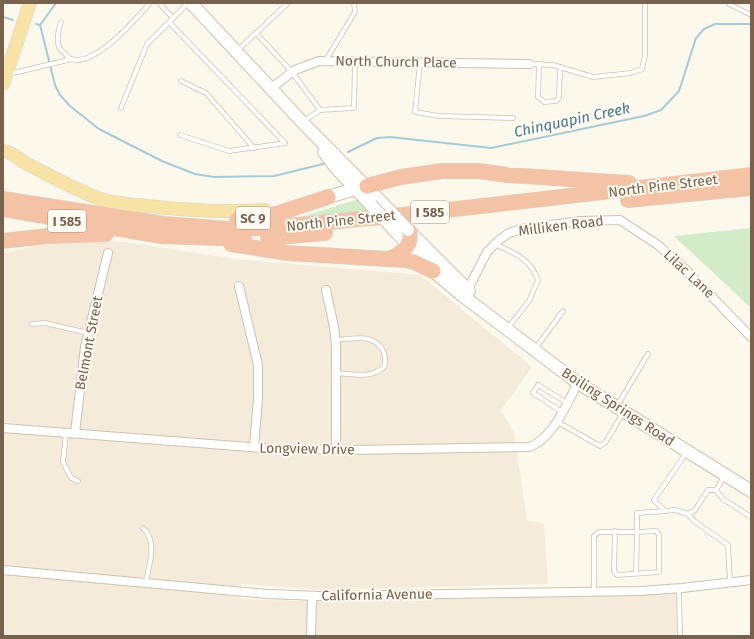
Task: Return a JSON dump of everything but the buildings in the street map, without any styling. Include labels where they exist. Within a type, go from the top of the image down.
[{"type":"highway","points":[[361,188],[401,177],[442,171],[479,171],[508,175],[570,178],[619,183],[684,184]]},
{"type":"highway","name":"North Pine Street","points":[[3,199],[176,224],[229,229],[267,228],[398,216],[684,184],[751,175]]},
{"type":"highway","name":"North Pine Street","points":[[3,209],[132,232],[200,239],[232,239],[297,236],[751,188]]},
{"type":"highway","name":"SC 9","points":[[176,224],[194,220],[242,220],[259,218],[296,209],[332,196]]},
{"type":"highway","points":[[3,241],[48,236],[132,232]]},
{"type":"highway","points":[[389,259],[403,251],[405,235]]},
{"type":"highway","name":"SC 9","points":[[200,239],[270,251],[319,256],[389,259],[414,262],[433,271]]},
{"type":"main road","points":[[4,77],[30,3]]},
{"type":"main road","points":[[191,3],[302,122],[361,188]]},
{"type":"main road","points":[[302,122],[340,172],[361,188]]},
{"type":"main road","points":[[5,148],[60,181],[96,197],[135,205],[206,211],[255,211],[275,209],[332,196],[340,185],[340,172]]},
{"type":"main road","name":"SC 9","points":[[332,196],[361,188]]},
{"type":"main road","name":"Boiling Springs Road","points":[[361,188],[405,235],[433,271],[466,293]]},
{"type":"main road","name":"Boiling Springs Road","points":[[405,235],[491,316],[534,351],[578,383],[751,491]]},
{"type":"street","name":"North Church Place","points":[[270,89],[292,72],[306,64],[326,60],[530,64]]},
{"type":"street","name":"Milliken Road","points":[[466,293],[487,252],[495,243],[509,233],[521,229],[581,221],[620,220]]},
{"type":"street","name":"Lilac Lane","points":[[620,220],[658,245],[751,336]]},
{"type":"street","name":"Belmont Street","points":[[75,433],[81,373],[88,333],[108,253]]},
{"type":"street","points":[[239,286],[258,372],[254,447]]},
{"type":"street","points":[[326,290],[336,340],[336,450]]},
{"type":"street","name":"Longview Drive","points":[[3,428],[254,447],[336,450],[529,447],[544,440],[578,383]]},
{"type":"street","name":"California Avenue","points":[[3,570],[312,596],[679,588],[751,580]]},
{"type":"street","points":[[311,636],[312,596]]},
{"type":"lane","points":[[4,77],[73,59],[82,59],[97,53],[113,42],[150,3]]},
{"type":"lane","points":[[159,3],[171,20],[285,144],[230,151],[180,135]]},
{"type":"lane","points":[[121,108],[147,44],[188,3]]},
{"type":"lane","points":[[236,52],[288,3]]},
{"type":"lane","points":[[326,60],[355,12],[354,3]]},
{"type":"lane","points":[[530,64],[553,65],[593,77],[631,73],[642,69],[645,56],[645,3]]},
{"type":"lane","points":[[728,4],[751,15]]},
{"type":"lane","points":[[61,22],[57,35],[61,51],[73,59]]},
{"type":"lane","points":[[256,32],[292,72],[320,110]]},
{"type":"lane","points":[[302,122],[320,110],[354,108],[356,61]]},
{"type":"lane","points":[[420,63],[415,112],[439,116],[513,118]]},
{"type":"lane","points":[[539,64],[538,97],[544,102],[556,101],[559,98],[560,67]]},
{"type":"lane","points":[[181,82],[206,93],[254,148]]},
{"type":"lane","points":[[495,243],[526,259],[534,270],[538,280],[529,301],[507,329]]},
{"type":"lane","points":[[534,351],[563,311]]},
{"type":"lane","points":[[32,324],[45,323],[88,333]]},
{"type":"lane","points":[[336,340],[373,339],[385,354],[386,360],[384,367],[375,373],[336,373]]},
{"type":"lane","points":[[556,421],[600,446],[605,443],[648,354]]},
{"type":"lane","points":[[562,412],[533,393],[538,385],[567,403]]},
{"type":"lane","points":[[66,432],[63,462],[71,478],[78,481]]},
{"type":"lane","points":[[665,511],[654,500],[687,451]]},
{"type":"lane","points":[[716,490],[726,475]]},
{"type":"lane","points":[[688,514],[695,510],[708,490],[716,490]]},
{"type":"lane","points":[[716,490],[723,499],[751,517]]},
{"type":"lane","points":[[636,574],[637,513],[675,510],[688,514],[694,521],[728,545],[730,582]]},
{"type":"lane","points":[[143,528],[149,533],[152,540],[146,582]]},
{"type":"lane","points":[[594,591],[594,536],[599,532],[656,531],[659,535],[659,572],[617,575],[614,571],[615,532]]},
{"type":"lane","points":[[679,588],[680,636]]},
{"type":"shaded area","points":[[73,238],[133,243],[235,259],[420,275],[532,367],[501,410],[514,433],[527,521],[544,523],[548,584],[323,590],[241,584],[241,599],[297,601],[679,593],[684,636],[3,636],[3,253]]},
{"type":"green space","points":[[359,199],[376,216],[249,226],[304,216]]},
{"type":"green space","points":[[751,228],[751,308],[674,236]]},
{"type":"waterway","points":[[40,25],[56,3]]},
{"type":"waterway","name":"Chinquapin Creek","points":[[3,17],[13,20]]},
{"type":"waterway","name":"Chinquapin Creek","points":[[36,24],[40,25]]},
{"type":"waterway","name":"Chinquapin Creek","points":[[348,152],[377,138],[390,137],[491,148],[644,116],[661,110],[679,91],[696,38],[704,29],[715,24],[751,24]]},
{"type":"waterway","name":"Chinquapin Creek","points":[[40,25],[55,85],[60,95],[70,106],[99,129],[162,161],[195,174],[214,177],[274,176],[327,163]]}]
